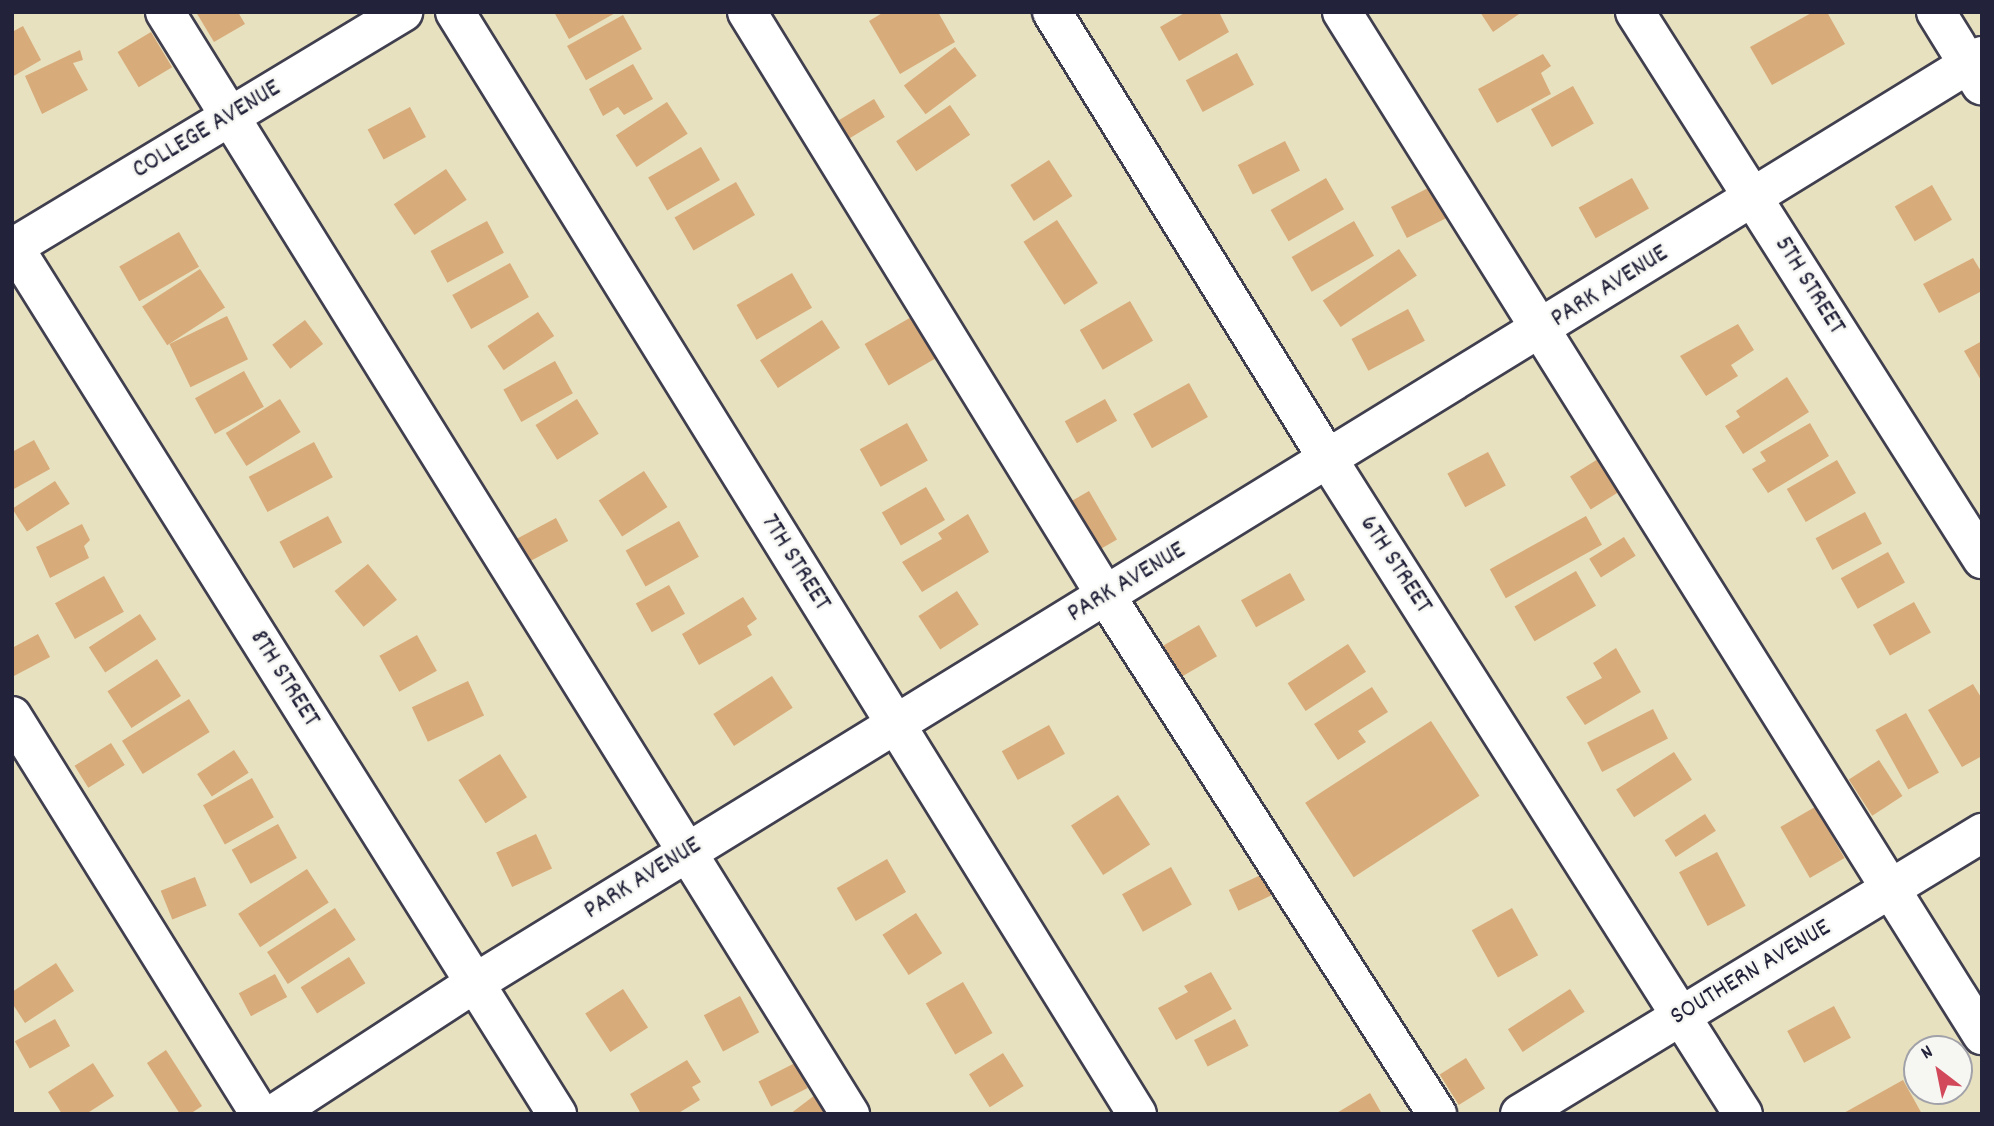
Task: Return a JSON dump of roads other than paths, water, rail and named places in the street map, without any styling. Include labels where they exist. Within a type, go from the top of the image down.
[{"type":"street","points":[[165,12],[850,1114]]},
{"type":"street","name":"COLLEGE AVENUE","points":[[13,246],[403,12]]},
{"type":"street","name":"7TH STREET","points":[[455,12],[1137,1114]]},
{"type":"street","points":[[747,12],[1106,596],[1437,1114]]},
{"type":"street","name":"6TH STREET","points":[[1052,12],[1329,461],[1743,1114]]},
{"type":"street","points":[[1342,12],[1982,1035]]},
{"type":"street","name":"5TH STREET","points":[[1635,12],[1982,559]]},
{"type":"street","points":[[1936,12],[1977,69]]},
{"type":"street","name":"PARK AVENUE","points":[[274,1114],[475,983],[894,724],[1329,461],[1753,198],[1977,69]]},
{"type":"street","name":"8TH STREET","points":[[13,246],[557,1114]]},
{"type":"street","points":[[12,716],[260,1114]]},
{"type":"street","name":"SOUTHERN AVENUE","points":[[1520,1114],[1982,833]]}]
